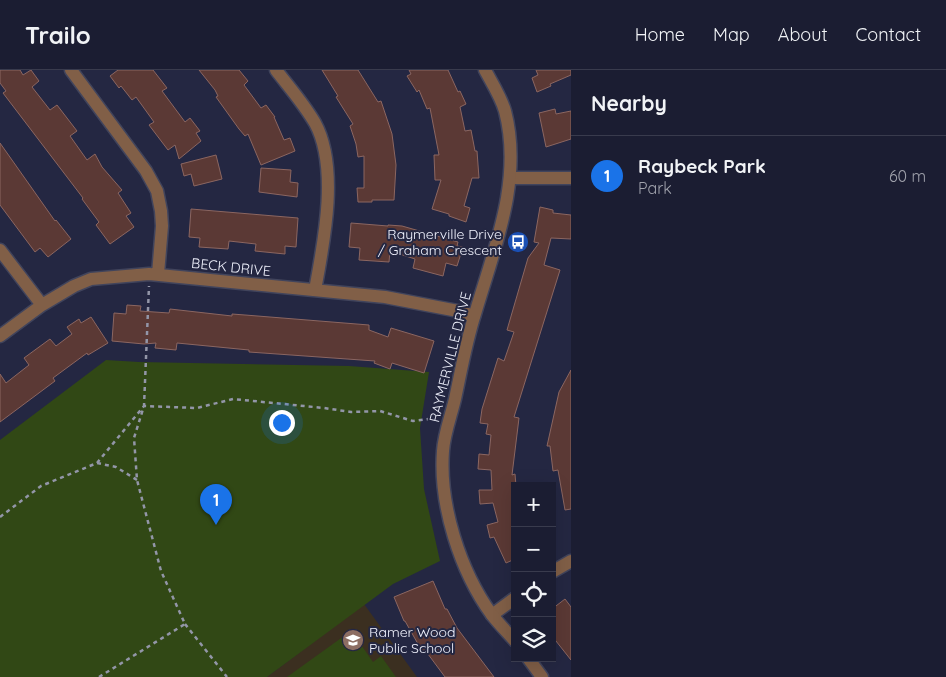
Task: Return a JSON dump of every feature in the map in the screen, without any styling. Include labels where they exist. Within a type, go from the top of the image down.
[{"type":"street","points":[[71,70],[146,171],[157,191],[162,226],[154,274]]},
{"type":"street","points":[[276,70],[314,123],[326,152],[327,209],[315,290]]},
{"type":"street","name":"RAYMERVILLE DRIVE","points":[[485,70],[496,89],[504,110],[509,144],[510,178],[499,238],[474,316],[443,450],[444,486],[455,540],[478,592],[492,615],[511,636]]},
{"type":"street","points":[[510,178],[571,178]]},
{"type":"street","points":[[0,250],[42,305]]},
{"type":"street","name":"BECK DRIVE","points":[[0,336],[42,305],[74,286],[91,279],[154,274],[385,297],[458,311],[474,316]]},
{"type":"street","points":[[556,570],[571,561]]},
{"type":"street","points":[[492,615],[511,601]]},
{"type":"street","points":[[531,662],[542,677]]},
{"type":"path","points":[[154,274],[144,406],[134,438],[136,480],[161,571],[185,624],[227,677]]},
{"type":"path","points":[[144,406],[197,408],[233,399],[351,412],[380,411],[413,421],[429,419]]},
{"type":"path","points":[[0,517],[41,486],[97,463],[144,406]]},
{"type":"path","points":[[97,463],[116,467],[136,480]]},
{"type":"path","points":[[99,677],[185,624]]},
{"type":"shaded area","name":"Ramer Wood Public School","points":[[364,604],[417,677],[267,677]]},
{"type":"green space","points":[[106,360],[349,366],[429,372],[420,428],[424,489],[440,561],[393,584],[267,677],[0,677],[0,440]]},
{"type":"green space","points":[[344,636],[350,644],[357,639],[373,662],[381,656],[396,677],[287,677]]},
{"type":"building","points":[[0,70],[20,70],[23,75],[31,70],[39,81],[32,87],[50,110],[57,105],[77,131],[70,136],[87,160],[95,154],[102,167],[122,190],[118,193],[131,213],[126,216],[134,227],[110,244],[96,225],[99,222],[83,198],[3,93],[6,91],[0,83]]},
{"type":"building","points":[[118,70],[153,70],[167,88],[162,91],[185,122],[190,118],[200,131],[196,133],[201,141],[179,159],[175,145],[168,150],[149,125],[154,122],[136,97],[132,100],[110,76]]},
{"type":"building","points":[[199,70],[239,70],[248,81],[244,85],[261,108],[266,105],[275,117],[284,140],[290,138],[295,151],[261,165],[248,134],[245,136],[239,129],[216,97],[218,96],[215,90]]},
{"type":"building","points":[[322,70],[358,70],[378,102],[381,101],[392,134],[396,165],[394,200],[358,202],[357,188],[364,188],[364,156],[358,157],[350,126],[353,124]]},
{"type":"building","points":[[409,70],[448,70],[466,104],[460,107],[465,131],[471,130],[475,151],[477,151],[479,178],[472,178],[464,206],[470,208],[466,222],[432,209],[441,180],[435,180],[434,155],[439,155],[430,108],[427,109],[419,90],[417,92],[407,76],[411,74]]},
{"type":"building","points":[[536,70],[571,70],[571,75],[537,92],[532,78],[538,75]]},
{"type":"building","points":[[555,109],[556,114],[571,111],[571,139],[546,147],[539,113]]},
{"type":"building","points":[[0,143],[55,221],[71,239],[48,257],[40,248],[35,252],[0,205]]},
{"type":"building","points":[[216,155],[222,179],[194,186],[191,174],[184,176],[181,164]]},
{"type":"building","points":[[261,168],[291,170],[290,182],[298,183],[297,197],[259,192]]},
{"type":"building","points":[[540,207],[553,210],[553,213],[571,215],[571,239],[551,238],[544,265],[560,270],[514,417],[519,418],[512,475],[515,474],[516,482],[511,482],[511,561],[506,563],[494,537],[490,538],[487,525],[498,522],[493,503],[480,504],[479,490],[492,490],[491,470],[478,469],[479,454],[489,455],[491,435],[486,434],[488,424],[480,423],[482,409],[498,358],[504,361],[514,332],[507,330],[528,258],[539,243],[534,242]]},
{"type":"building","points":[[191,209],[298,218],[296,247],[285,246],[285,254],[255,251],[256,244],[229,241],[228,249],[199,247],[200,238],[189,237]]},
{"type":"building","points":[[351,223],[402,226],[458,242],[457,246],[463,247],[457,266],[446,263],[443,276],[413,268],[415,259],[390,251],[389,262],[359,260],[360,248],[349,247]]},
{"type":"building","points":[[127,305],[141,306],[140,311],[169,313],[170,309],[232,316],[232,314],[369,325],[369,330],[388,337],[391,328],[434,341],[424,373],[392,363],[390,369],[374,363],[375,361],[249,352],[249,350],[177,343],[176,350],[155,348],[156,343],[144,344],[112,341],[114,313],[126,314]]},
{"type":"building","points":[[91,317],[108,343],[88,355],[87,353],[53,378],[55,381],[0,422],[0,374],[6,383],[29,365],[24,358],[50,339],[56,346],[72,334],[67,327],[79,319],[81,323]]},
{"type":"building","points":[[571,370],[571,509],[565,510],[558,470],[553,471],[550,446],[547,446],[559,392]]},
{"type":"building","points":[[433,581],[445,609],[447,609],[457,628],[494,677],[445,677],[425,650],[422,651],[404,621],[394,597]]},
{"type":"building","points":[[565,599],[571,607],[571,660],[556,641],[556,606]]},
{"type":"place","name":"Raymerville Drive / Graham Crescent","points":[[518,242]]},
{"type":"place","name":"Raybeck Park","points":[[216,525]]},
{"type":"place","name":"Ramer Wood Public School","points":[[353,640]]}]
